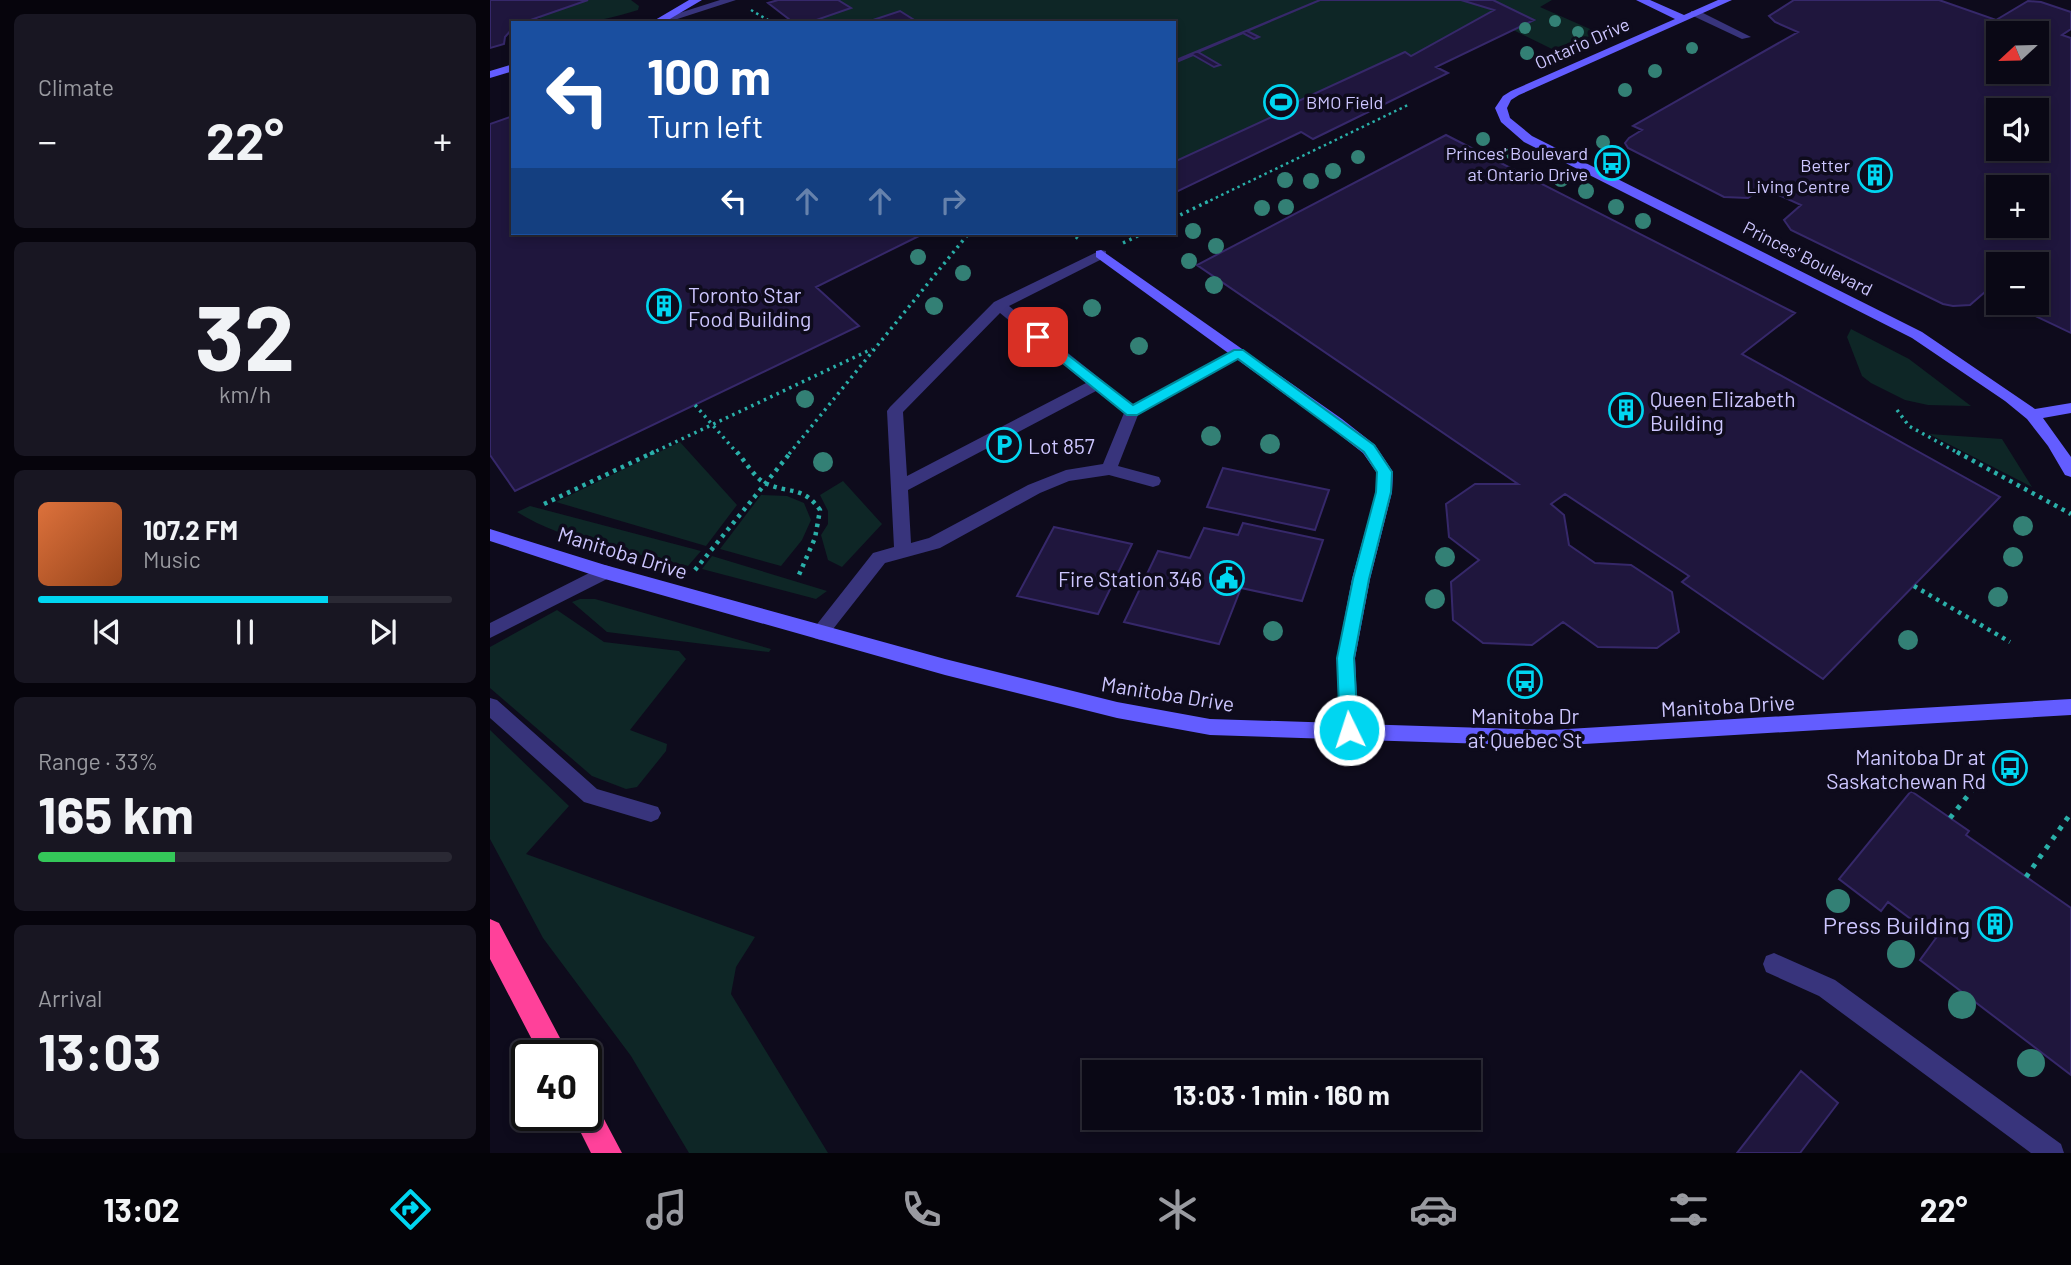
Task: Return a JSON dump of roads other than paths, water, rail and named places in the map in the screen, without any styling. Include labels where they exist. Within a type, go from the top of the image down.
[{"type":"highway","points":[[490,932],[547,1040]]},
{"type":"highway","points":[[595,1131],[607,1153]]},
{"type":"street","points":[[660,21],[697,0]]},
{"type":"street","points":[[1640,0],[1682,18]]},
{"type":"street","name":"Ontario Drive","points":[[1502,112],[1501,108],[1507,98],[1515,93],[1727,0]]},
{"type":"street","points":[[490,75],[511,68]]},
{"type":"street","name":"Princes' Boulevard","points":[[1502,112],[1511,126],[1528,139],[1917,335],[2032,415],[2054,442],[2071,471]]},
{"type":"street","points":[[1101,254],[1369,449],[1385,472],[1384,492],[1361,579],[1346,658],[1349,730]]},
{"type":"street","points":[[2032,415],[2071,408]]},
{"type":"street","name":"Manitoba Drive","points":[[490,534],[605,572],[820,633],[1116,710],[1210,727],[1551,738],[2071,707]]},
{"type":"lane","points":[[663,21],[732,0]]},
{"type":"lane","points":[[1695,13],[1746,37]]},
{"type":"lane","points":[[903,552],[895,411],[999,305],[1101,254]]},
{"type":"lane","points":[[999,305],[1132,412]]},
{"type":"lane","points":[[1109,469],[1132,412],[1239,353]]},
{"type":"lane","points":[[899,487],[1096,384]]},
{"type":"lane","points":[[820,633],[879,558],[934,543],[1055,480],[1109,469],[1153,481]]},
{"type":"lane","points":[[490,631],[605,572]]},
{"type":"lane","points":[[490,706],[591,796],[651,813]]},
{"type":"lane","points":[[1774,964],[1827,988],[2052,1153]]},
{"type":"place","name":"BMO Field","points":[[1281,102]]},
{"type":"place","name":"Princes' Boulevard at Ontario Drive","points":[[1612,163]]},
{"type":"place","name":"Better Living Centre","points":[[1875,175]]},
{"type":"place","name":"Toronto Star Food Building","points":[[664,306]]},
{"type":"place","name":"Queen Elizabeth Building","points":[[1626,410]]},
{"type":"place","name":"Lot 857","points":[[1004,445]]},
{"type":"place","name":"Fire Station 346","points":[[1227,578]]},
{"type":"place","name":"Manitoba Dr at Quebec St","points":[[1525,681]]},
{"type":"place","name":"Manitoba Dr at Saskatchewan Rd","points":[[2010,768]]},
{"type":"place","name":"Press Building","points":[[1995,924]]}]
